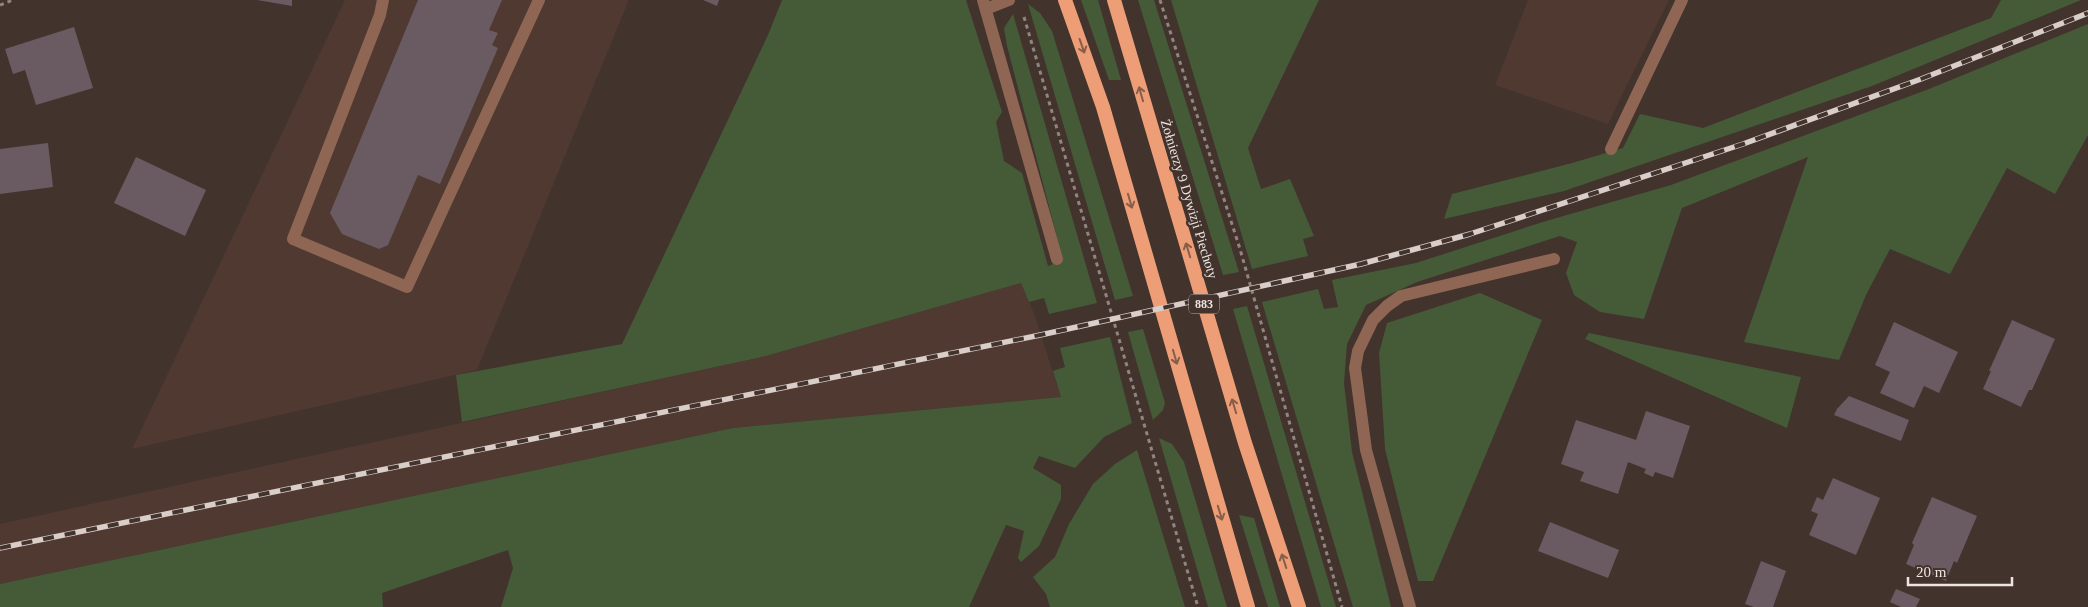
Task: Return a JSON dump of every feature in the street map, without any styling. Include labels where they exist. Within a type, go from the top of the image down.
[{"type":"highway","points":[[1065,0],[1103,107],[1248,607]]},
{"type":"highway","name":"Żołnierzy 9 Dywizji Piechoty","points":[[1114,0],[1245,443],[1299,607]]},
{"type":"lane","points":[[383,0],[380,15],[293,239],[407,287],[539,0]]},
{"type":"lane","points":[[1009,0],[984,4],[1057,259]]},
{"type":"lane","points":[[1611,149],[1682,0]]},
{"type":"lane","points":[[1410,607],[1366,450],[1355,368],[1364,337],[1373,320],[1387,306],[1401,296],[1554,259]]},
{"type":"path","points":[[0,5],[13,0]]},
{"type":"path","points":[[1160,0],[1240,249],[1342,607]]},
{"type":"path","points":[[1022,9],[1198,607]]},
{"type":"shaded area","points":[[345,0],[629,0],[477,370],[132,449]]},
{"type":"shaded area","points":[[1528,0],[1669,0],[1608,124],[1495,85]]},
{"type":"shaded area","points":[[1021,283],[1034,313],[1061,397],[733,428],[0,584],[0,524],[766,356]]},
{"type":"green space","points":[[782,0],[966,0],[1002,112],[996,122],[1004,161],[1022,173],[1048,266],[1063,260],[1007,46],[1004,28],[1013,14],[1097,303],[1049,314],[1044,298],[1029,302],[1021,283],[766,356],[462,422],[456,375],[622,344],[768,35]]},
{"type":"green space","points":[[1081,0],[1098,0],[1121,80],[1109,80]]},
{"type":"green space","points":[[1138,0],[1154,0],[1239,272],[1223,275]]},
{"type":"green space","points":[[1171,0],[1319,0],[1248,148],[1261,189],[1290,179],[1314,236],[1303,239],[1308,256],[1252,269]]},
{"type":"green space","points":[[2001,0],[2081,0],[1872,86],[1564,191],[1444,219],[1452,194],[1623,148],[1640,114],[1703,128],[1991,18]]},
{"type":"green space","points":[[1028,4],[1040,13],[1052,31],[1133,296],[1115,300]]},
{"type":"green space","points":[[2088,24],[2088,135],[2055,194],[2007,168],[1950,274],[1890,249],[1866,295],[1839,360],[1744,342],[1808,157],[1682,208],[1644,319],[1600,312],[1574,295],[1566,273],[1577,242],[1560,236],[1417,282],[1366,305],[1347,344],[1344,383],[1352,452],[1391,607],[1353,607],[1262,302],[1318,289],[1324,309],[1338,307],[1332,280],[1416,263],[1546,221],[1671,185],[1929,89]]},
{"type":"green space","points":[[1480,293],[1542,320],[1433,581],[1418,581],[1385,449],[1379,353],[1387,323]]},
{"type":"green space","points":[[1247,306],[1336,607],[1321,607],[1233,309]]},
{"type":"green space","points":[[1143,329],[1165,403],[1163,410],[1153,420],[1128,332]]},
{"type":"green space","points":[[1589,333],[1801,377],[1787,428],[1585,339]]},
{"type":"green space","points":[[1110,337],[1132,423],[1104,437],[1075,468],[1039,456],[1033,468],[1061,485],[1061,499],[1039,546],[1021,562],[1018,558],[1024,531],[1006,525],[969,607],[501,607],[513,568],[508,550],[382,593],[383,607],[0,607],[0,584],[733,428],[1061,397],[1053,371],[1065,367],[1060,348]]},
{"type":"green space","points":[[1159,438],[1172,444],[1184,462],[1227,607],[1208,607]]},
{"type":"green space","points":[[1137,450],[1185,607],[1050,607],[1046,594],[1033,577],[1055,557],[1069,524],[1093,484],[1115,464]]},
{"type":"green space","points":[[1239,515],[1254,518],[1280,607],[1268,607]]},
{"type":"building","points":[[257,0],[292,0],[292,6]]},
{"type":"building","points":[[418,0],[502,0],[489,30],[498,33],[492,45],[498,48],[440,184],[418,175],[388,245],[379,249],[342,234],[330,213]]},
{"type":"building","points":[[703,0],[719,0],[717,6]]},
{"type":"building","points":[[74,27],[93,88],[36,105],[25,70],[13,74],[5,49]]},
{"type":"building","points":[[48,143],[53,187],[0,194],[0,149]]},
{"type":"building","points":[[136,157],[206,190],[185,236],[114,203]]},
{"type":"building","points":[[2012,320],[2055,339],[2032,390],[2029,390],[2021,407],[1983,389]]},
{"type":"building","points":[[1894,322],[1958,352],[1939,393],[1924,386],[1914,408],[1880,393],[1890,372],[1875,365]]},
{"type":"building","points":[[1849,396],[1909,420],[1901,441],[1834,415]]},
{"type":"building","points":[[1646,411],[1690,426],[1673,478],[1655,472],[1653,477],[1644,473],[1646,469],[1628,462],[1618,494],[1580,481],[1584,472],[1561,464],[1576,420],[1636,440]]},
{"type":"building","points":[[1833,478],[1880,498],[1856,555],[1809,535],[1818,514],[1811,511],[1817,497],[1823,500]]},
{"type":"building","points":[[1932,497],[1977,516],[1957,563],[1954,561],[1946,581],[1906,564],[1914,545],[1912,543]]},
{"type":"building","points":[[1550,522],[1619,550],[1608,578],[1538,551]]},
{"type":"building","points":[[1761,561],[1786,571],[1773,607],[1754,607],[1745,604]]},
{"type":"building","points":[[1896,589],[1920,599],[1916,607],[1901,607],[1890,602]]},
{"type":"railway","points":[[0,548],[1045,334],[1361,264],[1470,234],[1743,144],[1921,79],[2088,13]]}]
